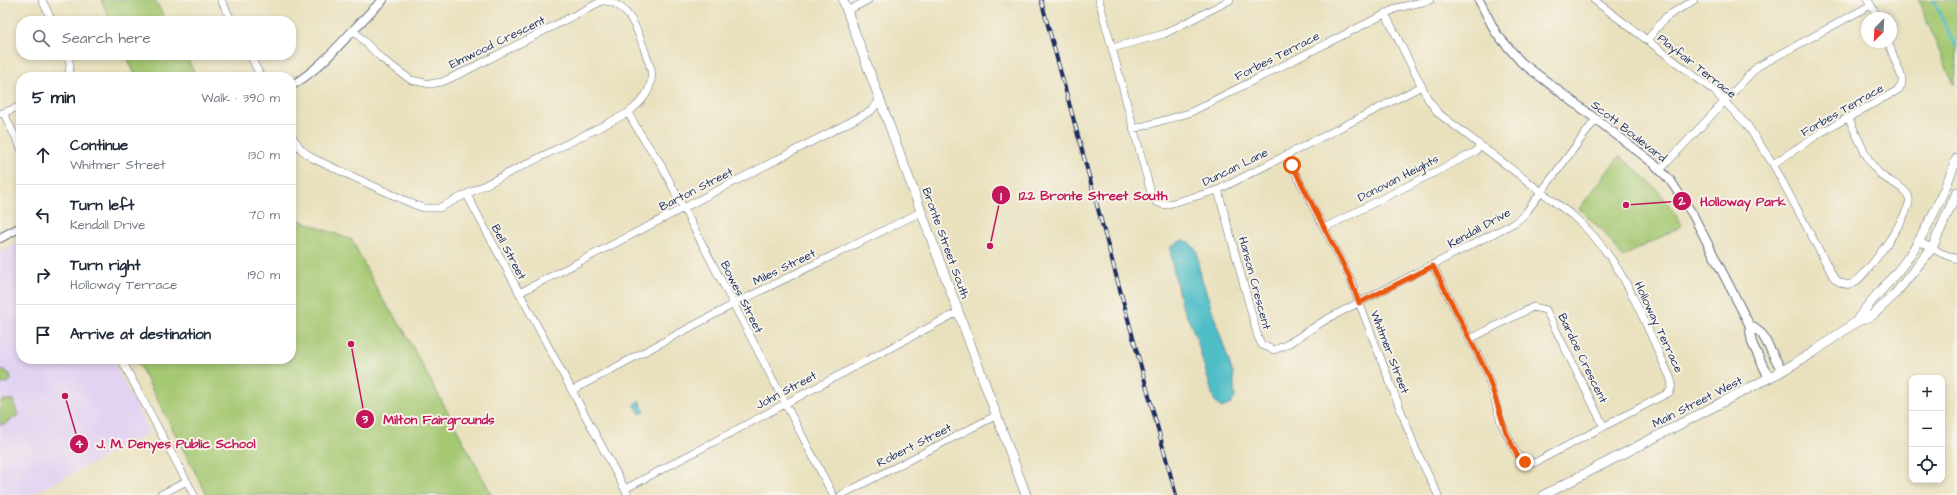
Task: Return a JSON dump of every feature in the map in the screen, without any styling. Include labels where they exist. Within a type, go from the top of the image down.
[{"type":"main road","name":"Bronte Street South","points":[[843,0],[1026,495]]},
{"type":"main road","name":"Main Street West","points":[[1856,322],[1866,306],[1903,265],[1918,241],[1942,198],[1957,158]]},
{"type":"main road","name":"Main Street West","points":[[1544,495],[1782,371],[1816,351],[1856,322],[1873,315],[1907,280],[1932,248],[1957,192]]},
{"type":"street","points":[[42,0],[50,16]]},
{"type":"street","points":[[222,0],[230,16]]},
{"type":"street","points":[[296,83],[304,79],[354,31],[383,0]]},
{"type":"street","name":"Elmwood Crescent","points":[[354,31],[381,58],[411,80],[430,84],[442,82],[466,71],[602,1],[612,0],[622,5],[629,12],[651,69],[652,78],[650,89],[639,104],[628,113],[467,195]]},
{"type":"street","points":[[847,11],[868,0]]},
{"type":"street","name":"Duncan Lane","points":[[1099,0],[1151,193],[1156,202],[1165,205],[1218,190],[1422,86]]},
{"type":"street","points":[[1112,48],[1164,34],[1230,0]]},
{"type":"street","name":"Forbes Terrace","points":[[1133,129],[1189,113],[1385,13],[1397,8],[1430,0]]},
{"type":"street","name":"Scott Boulevard","points":[[1479,0],[1496,33],[1529,69],[1596,119],[1660,170],[1687,203],[1749,324],[1752,343],[1768,378]]},
{"type":"street","name":"Playfair Terrace","points":[[1594,0],[1725,100],[1748,125],[1773,164],[1833,276],[1838,282],[1844,284],[1854,283],[1886,245],[1909,206],[1910,200],[1903,190],[1883,177],[1875,169],[1848,118]]},
{"type":"street","points":[[1647,40],[1666,17],[1694,0]]},
{"type":"street","points":[[1660,170],[1758,67],[1870,2],[1875,12]]},
{"type":"street","name":"Holloway Terrace","points":[[1385,13],[1422,86],[1438,113],[1591,232],[1614,260],[1634,298],[1672,384],[1670,392],[1534,464],[1522,460],[1503,426],[1489,378],[1433,266]]},
{"type":"street","name":"Forbes Terrace","points":[[1773,164],[1822,132],[1895,92],[1901,87],[1901,73],[1891,48]]},
{"type":"street","points":[[68,60],[70,72]]},
{"type":"street","points":[[252,60],[258,72]]},
{"type":"street","name":"Barton Street","points":[[518,293],[871,111],[880,100]]},
{"type":"street","points":[[16,108],[2,114],[16,139]]},
{"type":"street","name":"Bowes Street","points":[[628,113],[642,138],[659,161],[833,495]]},
{"type":"street","name":"Kendall Drive","points":[[1359,303],[1514,223],[1524,215],[1596,119]]},
{"type":"street","points":[[296,142],[301,149],[312,158],[424,208],[439,208],[467,195]]},
{"type":"street","name":"Donovan Heights","points":[[1324,228],[1475,152],[1480,145]]},
{"type":"street","name":"Whitmer Street","points":[[1286,155],[1349,276],[1416,450],[1438,495]]},
{"type":"street","name":"Hanson Crescent","points":[[1218,190],[1258,337],[1262,345],[1274,350],[1279,348],[1326,319],[1359,303]]},
{"type":"street","name":"Bell Street","points":[[467,195],[518,293],[573,390],[627,492]]},
{"type":"street","name":"Miles Street","points":[[573,390],[734,304],[921,212]]},
{"type":"street","points":[[0,238],[16,230]]},
{"type":"street","points":[[1918,241],[1957,259]]},
{"type":"street","name":"Bardoe Crescent","points":[[1470,339],[1533,307],[1546,310],[1604,427]]},
{"type":"street","name":"John Street","points":[[627,492],[785,404],[958,312]]},
{"type":"street","name":"Scott Boulevard","points":[[1749,324],[1762,334],[1782,371]]},
{"type":"street","points":[[124,364],[194,495]]},
{"type":"street","name":"Robert Street","points":[[841,495],[996,415]]},
{"type":"street","points":[[160,495],[187,481]]},
{"type":"shaded area","points":[[16,244],[16,364],[115,364],[150,433],[31,495],[0,495],[0,252]]},
{"type":"green space","points":[[101,0],[155,0],[164,16],[109,16]]},
{"type":"green space","points":[[1918,0],[1957,0],[1957,63],[1953,84]]},
{"type":"green space","points":[[128,60],[188,60],[194,72],[134,72]]},
{"type":"green space","points":[[1619,156],[1655,187],[1676,215],[1682,226],[1622,257],[1604,232],[1579,209]]},
{"type":"green space","points":[[296,219],[352,240],[381,297],[403,329],[492,495],[207,495],[139,364],[296,364]]},
{"type":"green space","points":[[4,370],[10,374],[11,380],[8,383],[0,384],[0,371]]},
{"type":"green space","points":[[3,400],[13,400],[18,415],[5,424],[0,425],[0,402]]},
{"type":"water","points":[[1182,240],[1189,242],[1197,250],[1199,270],[1233,374],[1235,397],[1231,404],[1221,408],[1214,400],[1195,334],[1181,304],[1170,248]]},
{"type":"water","points":[[640,401],[645,412],[640,414],[634,404]]},
{"type":"waterway","points":[[1933,0],[1956,47]]},
{"type":"railway","points":[[1041,0],[1176,495]]},
{"type":"place","name":"Holloway Park","points":[[1626,205]]},
{"type":"place","name":"122 Bronte Street South","points":[[990,246]]},
{"type":"place","name":"Milton Fairgrounds","points":[[351,344]]},
{"type":"place","name":"J. M. Denyes Public School","points":[[65,396]]},
{"type":"route","points":[[1292,165],[1349,276],[1359,303],[1433,266],[1487,373],[1492,385],[1501,422],[1518,457],[1525,462]]}]
